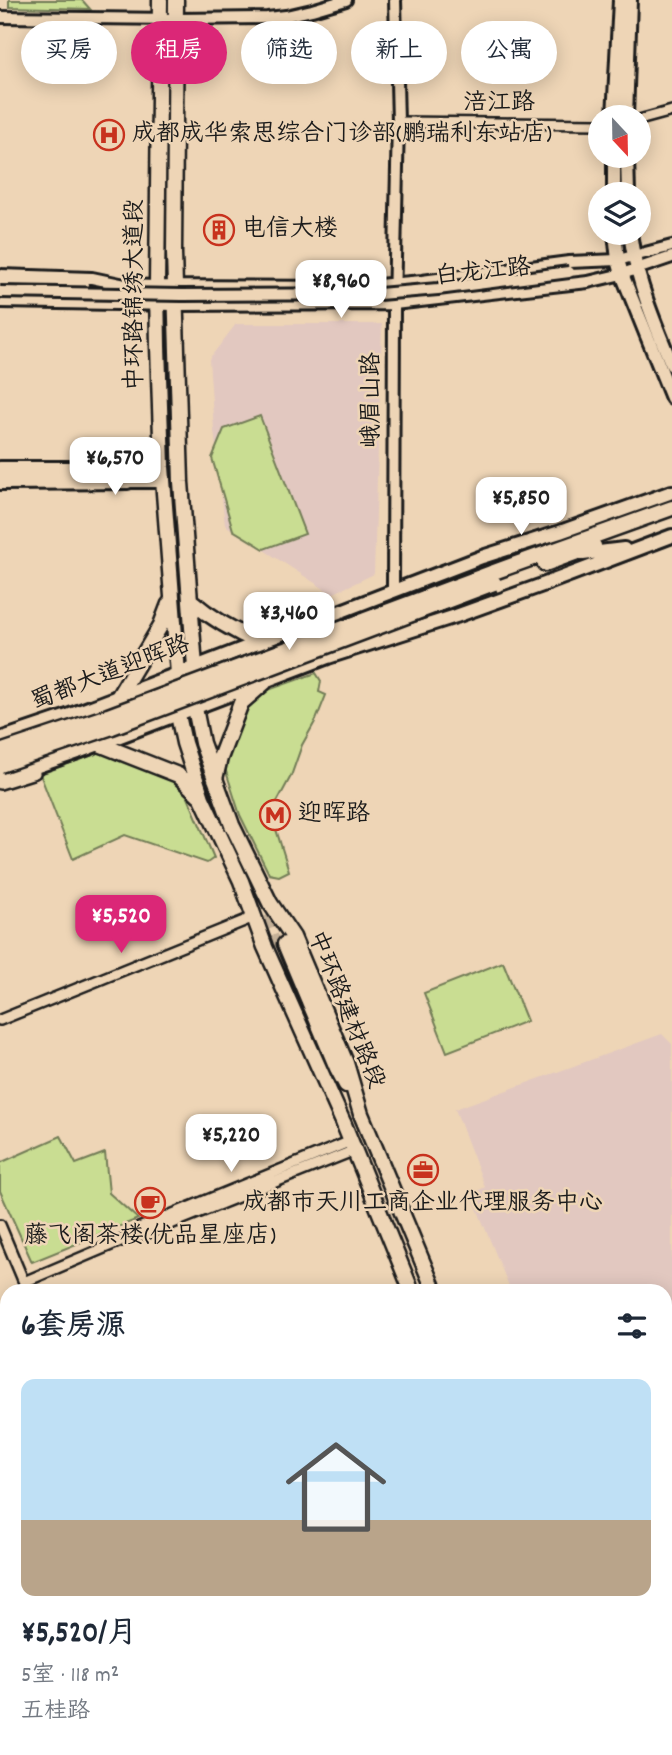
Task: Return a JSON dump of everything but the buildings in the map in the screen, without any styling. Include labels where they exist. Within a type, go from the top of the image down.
[{"type":"main road","name":"中环路锦绣大道段","points":[[160,0],[157,305],[163,474],[178,715]]},
{"type":"main road","name":"中环路锦绣大道段","points":[[176,0],[175,286],[181,482],[195,667],[195,708]]},
{"type":"main road","points":[[615,105],[620,0]]},
{"type":"main road","points":[[626,105],[630,0]]},
{"type":"main road","points":[[616,245],[622,274],[672,398]]},
{"type":"main road","points":[[632,245],[648,306],[672,365]]},
{"type":"main road","name":"蜀都大道迎晖路","points":[[0,738],[65,718],[482,557],[672,492]]},
{"type":"main road","points":[[0,752],[495,575],[672,508]]},
{"type":"main road","points":[[0,765],[173,705],[495,575],[572,555],[672,516]]},
{"type":"main road","points":[[495,575],[560,532]]},
{"type":"main road","points":[[0,777],[78,752],[328,657],[469,611],[672,536]]},
{"type":"main road","points":[[572,555],[641,548]]},
{"type":"main road","points":[[118,697],[161,625],[171,600]]},
{"type":"main road","points":[[190,600],[205,613],[261,643]]},
{"type":"main road","points":[[215,780],[220,758],[241,703],[265,682]]},
{"type":"main road","name":"中环路建材路段","points":[[195,708],[202,743],[232,825],[270,903],[293,937],[346,1063],[361,1114],[432,1284]]},
{"type":"main road","name":"中环路建材路段","points":[[178,715],[202,798],[241,881],[409,1284]]},
{"type":"main road","points":[[99,744],[178,775],[202,798]]},
{"type":"main road","points":[[343,1122],[329,1071],[281,945],[361,1114]]},
{"type":"street","points":[[0,17],[176,19],[286,16],[346,0]]},
{"type":"street","name":"峨眉山路","points":[[393,591],[398,122],[396,0]]},
{"type":"street","points":[[651,117],[672,111]]},
{"type":"street","name":"涪江路","points":[[398,122],[588,124]]},
{"type":"street","name":"白龙江路","points":[[0,302],[157,305],[394,304],[588,282],[622,274],[635,263],[672,246]]},
{"type":"street","name":"白龙江路","points":[[0,275],[92,278],[125,285],[356,287],[569,262],[618,260],[635,263],[672,257]]},
{"type":"street","points":[[0,292],[379,294],[569,272],[618,260]]},
{"type":"street","points":[[0,284],[125,285]]},
{"type":"street","points":[[0,467],[136,468],[163,474]]},
{"type":"street","points":[[0,475],[69,475],[136,468]]},
{"type":"street","points":[[0,484],[128,482],[163,474]]},
{"type":"street","points":[[69,475],[128,482]]},
{"type":"street","points":[[313,622],[302,635],[304,646],[310,655],[328,657]]},
{"type":"street","points":[[0,785],[38,772],[78,752],[85,745],[88,738],[87,729],[81,721],[65,718]]},
{"type":"street","points":[[0,1020],[254,917]]},
{"type":"street","points":[[32,1284],[130,1237],[139,1228],[353,1145]]},
{"type":"street","points":[[0,1225],[25,1284]]},
{"type":"shaded area","points":[[236,324],[382,324],[374,574],[332,594],[225,525],[209,359]]},
{"type":"shaded area","points":[[662,1034],[672,1044],[672,1284],[508,1284],[471,1194],[485,1187],[455,1109]]},
{"type":"green space","points":[[9,0],[82,0],[90,9],[9,7]]},
{"type":"green space","points":[[260,416],[305,534],[264,549],[233,530],[212,458],[224,429]]},
{"type":"green space","points":[[316,673],[321,681],[319,692],[326,695],[302,745],[291,776],[271,813],[289,871],[279,876],[269,874],[240,815],[224,765],[246,704],[254,695]]},
{"type":"green space","points":[[101,752],[175,780],[184,788],[214,858],[207,863],[125,835],[73,859],[40,774]]},
{"type":"green space","points":[[503,962],[527,1021],[447,1052],[424,993]]},
{"type":"green space","points":[[61,1136],[76,1164],[105,1153],[109,1193],[138,1219],[32,1262],[0,1191],[0,1163]]},
{"type":"tunnel","points":[[186,700],[192,732],[211,795],[276,947]]},
{"type":"place","name":"成都成华索思综合门诊部(鹏瑞利东站店)","points":[[109,135]]},
{"type":"place","name":"电信大楼","points":[[219,230]]},
{"type":"place","name":"迎晖路","points":[[275,815]]},
{"type":"place","name":"成都市天川工商企业代理服务中心","points":[[423,1170]]},
{"type":"place","name":"藤飞阁茶楼(优品星座店)","points":[[150,1203]]}]
